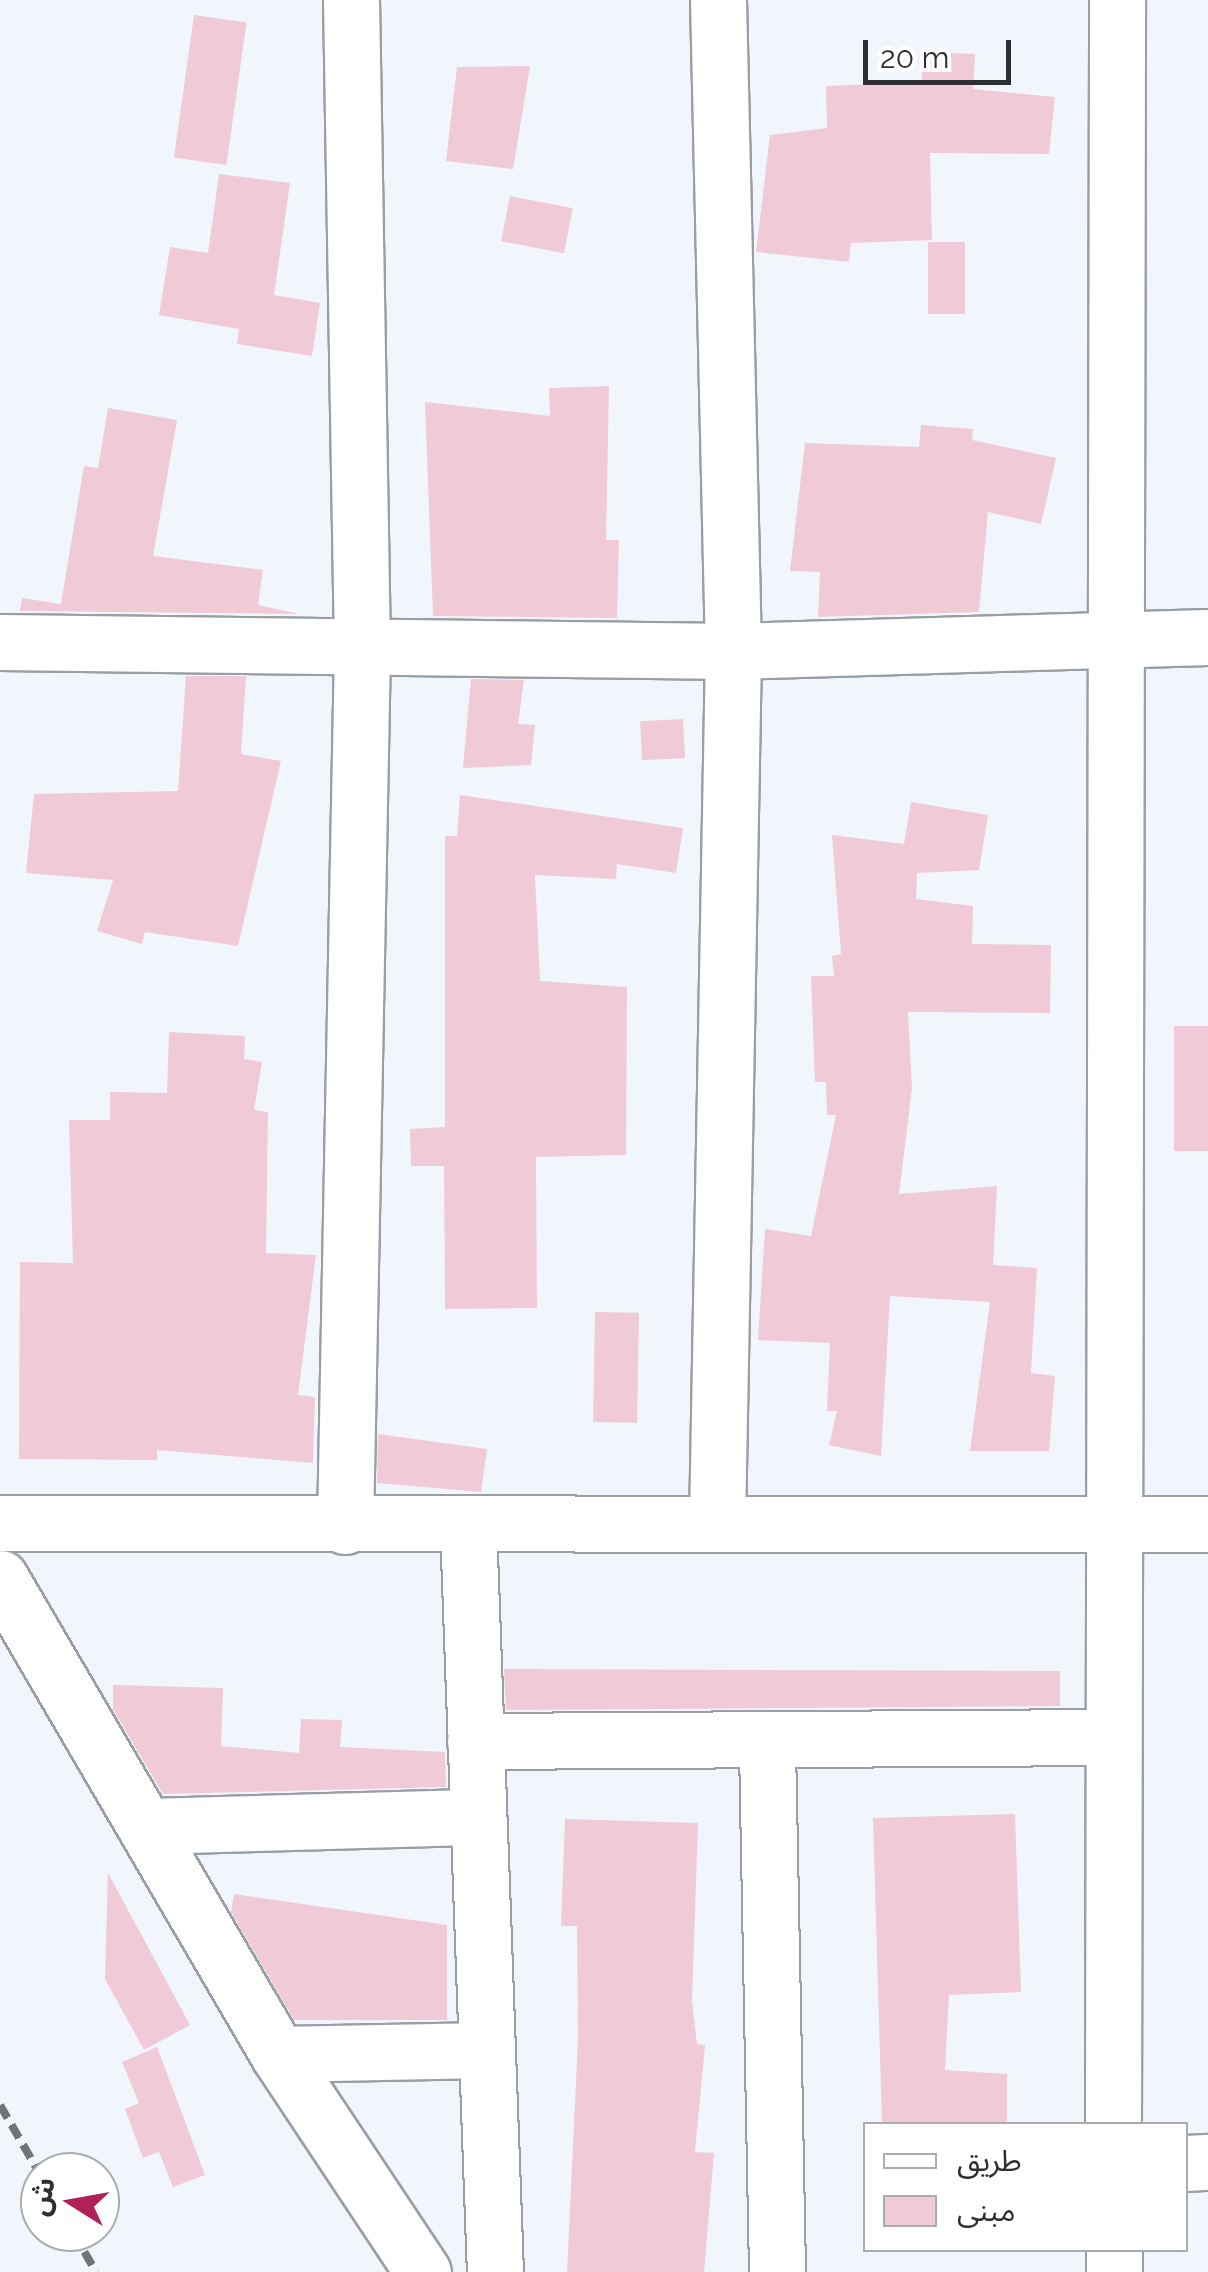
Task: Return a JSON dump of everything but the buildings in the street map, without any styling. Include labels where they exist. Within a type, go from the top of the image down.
[{"type":"street","points":[[344,1526],[362,649],[351,0]]},
{"type":"street","points":[[717,1524],[733,651],[718,0]]},
{"type":"street","points":[[1113,2122],[1120,638],[1117,0]]},
{"type":"street","points":[[0,642],[733,651],[1208,637]]},
{"type":"street","points":[[0,1523],[1208,1524]]},
{"type":"street","points":[[468,1526],[495,2272]]},
{"type":"street","points":[[0,1578],[150,1826],[278,2054],[423,2272]]},
{"type":"street","points":[[475,1741],[767,1746],[1113,1737]]},
{"type":"street","points":[[767,1746],[777,2272]]},
{"type":"street","points":[[150,1826],[478,1817]]},
{"type":"street","points":[[278,2054],[487,2050]]},
{"type":"railway","points":[[0,2105],[27,2152]]},
{"type":"railway","points":[[84,2252],[96,2272]]}]
